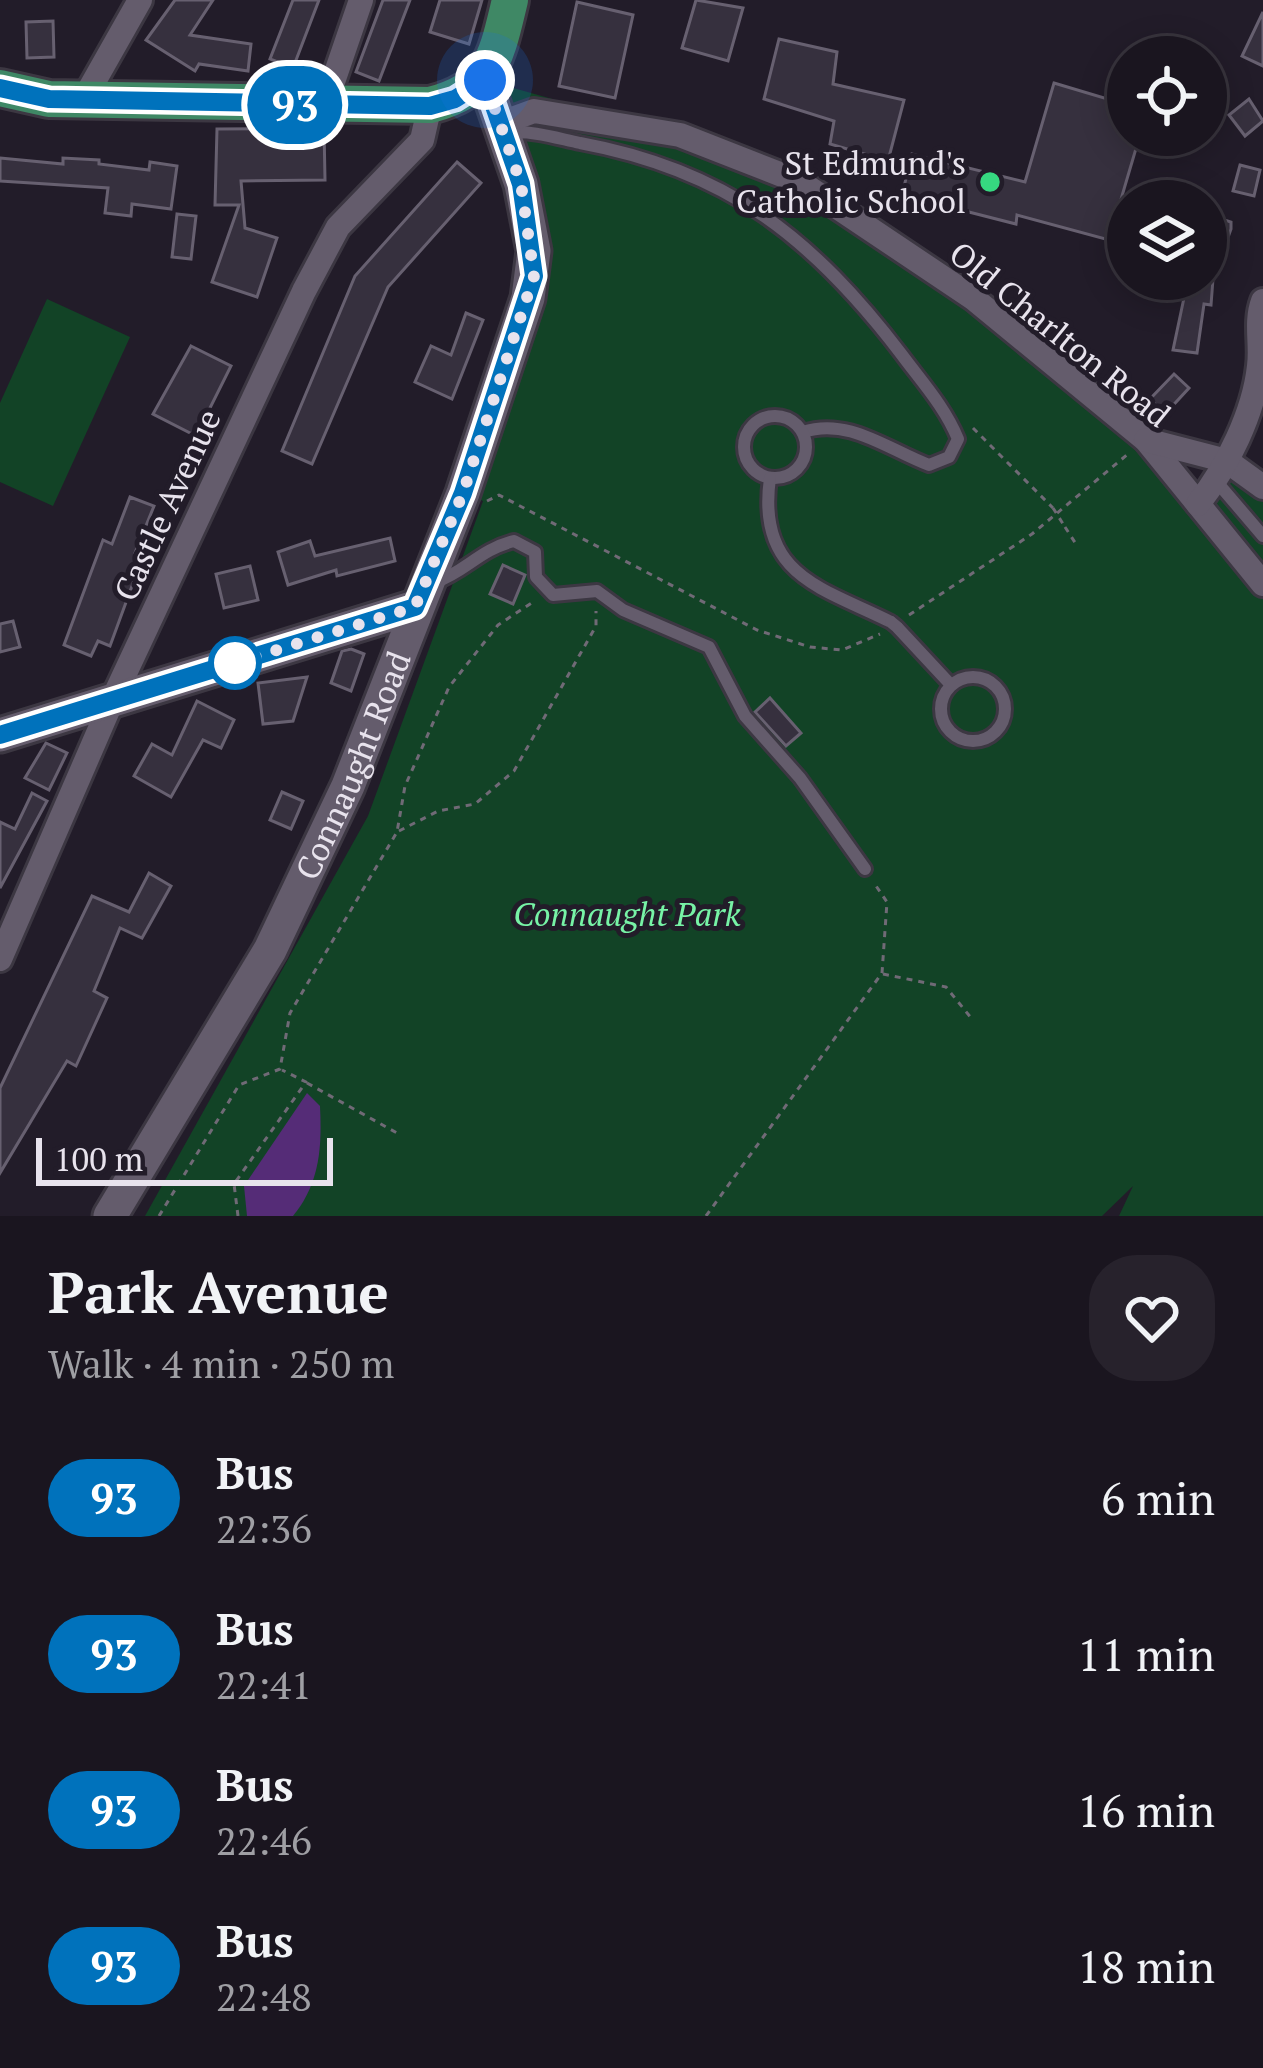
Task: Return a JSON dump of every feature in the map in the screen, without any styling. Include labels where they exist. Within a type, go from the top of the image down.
[{"type":"main road","points":[[0,88],[49,99],[430,106],[455,99],[485,80],[510,0]]},
{"type":"street","points":[[84,98],[140,0]]},
{"type":"street","points":[[325,106],[361,0]]},
{"type":"street","name":"Connaught Road","points":[[110,1216],[270,950],[349,786],[418,598],[463,493],[534,276],[534,250],[505,128],[485,80]]},
{"type":"street","name":"Castle Avenue","points":[[0,958],[112,700],[338,227],[386,172],[422,140],[430,106]]},
{"type":"street","name":"Old Charlton Road","points":[[505,128],[534,111],[680,135],[800,182],[973,298],[1139,445],[1198,504],[1263,584]]},
{"type":"street","points":[[1198,504],[1221,471],[1259,369],[1263,301]]},
{"type":"street","points":[[1139,445],[1263,487]]},
{"type":"street","points":[[0,735],[418,598]]},
{"type":"lane","points":[[505,128],[629,152],[722,187],[816,253],[950,418],[958,439],[949,458],[929,465],[853,429],[824,424],[803,432]]},
{"type":"lane","points":[[777,416],[803,432],[804,461],[789,476],[770,478],[746,459],[750,429],[777,416]]},
{"type":"lane","points":[[1221,471],[1263,536]]},
{"type":"lane","points":[[770,478],[774,533],[802,580],[894,624],[951,685]]},
{"type":"lane","points":[[418,598],[460,573],[485,548],[514,541],[535,552],[536,577],[553,595],[597,591],[623,610],[710,647],[745,716],[800,778],[865,869]]},
{"type":"lane","points":[[970,676],[998,688],[1004,718],[992,735],[972,741],[945,725],[941,704],[951,685],[970,676]]},
{"type":"path","points":[[950,418],[979,431],[1053,508],[1076,544]]},
{"type":"path","points":[[475,507],[499,495],[757,630],[810,647],[842,650],[894,624],[1032,534],[1139,445]]},
{"type":"path","points":[[280,1069],[290,1013],[397,832],[405,786],[449,687],[498,625],[534,601],[536,577]]},
{"type":"path","points":[[397,832],[438,811],[475,804],[514,771],[596,626],[597,591]]},
{"type":"path","points":[[706,1216],[881,973],[886,902],[865,869]]},
{"type":"path","points":[[881,973],[946,987],[972,1019]]},
{"type":"path","points":[[159,1216],[239,1084],[280,1069],[398,1133]]},
{"type":"path","points":[[238,1216],[234,1184],[306,1082]]},
{"type":"green space","name":"Connaught Park","points":[[485,80],[680,135],[800,182],[973,298],[1198,503],[1227,461],[1263,487],[1263,1216],[1119,1216],[1133,1186],[1102,1216],[145,1216],[368,816],[483,501],[463,493],[528,298]]},
{"type":"green space","points":[[47,299],[130,337],[53,506],[0,482],[0,403]]},
{"type":"shaded area","points":[[307,1093],[320,1106],[321,1121],[309,1191],[293,1216],[247,1216],[244,1186]]},
{"type":"building","points":[[175,0],[213,0],[190,35],[251,44],[248,71],[199,64],[195,71],[146,40]]},
{"type":"building","points":[[293,0],[319,0],[293,68],[270,59]]},
{"type":"building","points":[[383,0],[410,0],[379,81],[356,72]]},
{"type":"building","points":[[440,0],[482,0],[469,44],[430,32]]},
{"type":"building","points":[[696,0],[743,8],[728,61],[682,48]]},
{"type":"building","points":[[577,2],[633,15],[615,98],[559,86]]},
{"type":"building","points":[[1263,12],[1263,66],[1242,56]]},
{"type":"building","points":[[53,21],[54,57],[27,58],[26,22]]},
{"type":"building","points":[[779,39],[837,52],[833,84],[904,100],[888,161],[830,144],[834,121],[764,99]]},
{"type":"building","points":[[1054,83],[1107,99],[1107,156],[1134,156],[1127,180],[1107,180],[1107,239],[1017,215],[1016,224],[902,195],[912,154],[1025,182]]},
{"type":"building","points":[[1249,99],[1263,121],[1245,136],[1229,115]]},
{"type":"building","points":[[324,128],[325,180],[241,181],[245,228],[277,238],[257,297],[212,282],[239,205],[215,205],[217,129]]},
{"type":"building","points":[[0,158],[63,164],[63,158],[99,160],[99,164],[149,170],[150,162],[177,166],[171,209],[132,204],[131,216],[105,213],[108,188],[0,181]]},
{"type":"building","points":[[457,162],[481,183],[388,287],[312,464],[282,451],[355,276]]},
{"type":"building","points":[[1240,165],[1260,170],[1254,196],[1233,191]]},
{"type":"building","points":[[177,214],[196,216],[191,259],[172,257]]},
{"type":"building","points":[[1184,300],[1211,300],[1211,305],[1204,304],[1197,353],[1173,350]]},
{"type":"building","points":[[466,313],[483,320],[452,399],[415,382],[431,346],[451,355]]},
{"type":"building","points":[[191,346],[231,366],[196,436],[153,414]]},
{"type":"building","points":[[1174,374],[1189,388],[1165,414],[1150,399]]},
{"type":"building","points":[[130,497],[154,506],[135,553],[143,556],[110,646],[98,641],[91,656],[64,645],[103,540],[112,544]]},
{"type":"building","points":[[390,538],[395,561],[337,576],[336,570],[288,585],[278,552],[310,541],[315,556]]},
{"type":"building","points":[[503,565],[525,575],[513,604],[490,594]]},
{"type":"building","points":[[250,566],[258,600],[224,608],[216,574]]},
{"type":"building","points":[[13,621],[20,647],[0,652],[0,624]]},
{"type":"building","points":[[342,651],[364,654],[351,691],[331,683]]},
{"type":"building","points":[[307,677],[293,721],[263,724],[258,683]]},
{"type":"building","points":[[770,698],[801,733],[786,746],[755,712]]},
{"type":"building","points":[[197,701],[234,720],[221,748],[203,740],[171,797],[134,776],[152,744],[172,755]]},
{"type":"building","points":[[46,743],[67,753],[49,790],[25,778]]},
{"type":"building","points":[[282,792],[303,801],[291,829],[270,820]]},
{"type":"building","points":[[32,793],[47,801],[0,888],[0,822],[15,829]]},
{"type":"building","points":[[149,873],[171,886],[142,938],[120,928],[94,991],[107,998],[76,1066],[67,1061],[0,1173],[0,1088],[92,896],[129,912]]},
{"type":"bus line","name":"93","points":[[0,88],[49,99],[430,106],[455,99],[485,80],[504,122],[534,250],[528,298],[463,493],[415,607],[0,735]]},
{"type":"place","name":"St Edmund's Catholic School","points":[[990,182]]},
{"type":"route","points":[[235,663],[415,607],[463,493],[534,276],[534,250],[521,184],[504,122],[485,80]]}]
